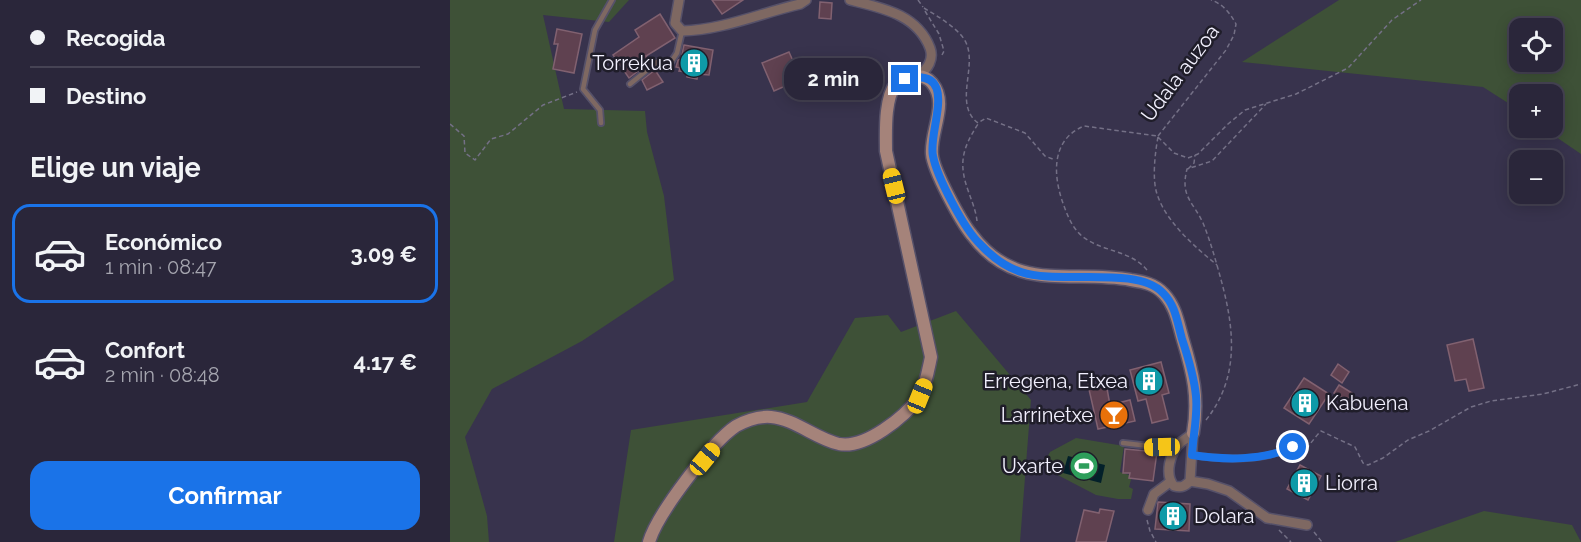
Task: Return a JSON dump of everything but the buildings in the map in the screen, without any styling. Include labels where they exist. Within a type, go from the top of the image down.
[{"type":"street","points":[[679,0],[675,23],[682,31],[698,30],[806,0]]},
{"type":"street","points":[[649,542],[653,528],[668,506],[715,447],[735,427],[751,419],[772,417],[838,443],[849,445],[867,440],[884,429],[908,410],[920,396],[927,376],[930,357],[886,151],[889,100],[896,84],[919,75],[929,66],[932,52],[924,35],[915,24],[890,11],[850,0]]},
{"type":"street","points":[[919,75],[929,79],[936,88],[940,103],[932,154],[936,166],[970,234],[989,253],[1022,272],[1047,277],[1123,278],[1147,283],[1158,288],[1171,302],[1193,379],[1197,413],[1193,433],[1190,481],[1186,486],[1180,488],[1170,482],[1170,466],[1175,449],[1193,433]]},
{"type":"street","points":[[1190,481],[1208,483],[1229,491],[1267,518],[1307,525]]},
{"type":"street","points":[[1148,510],[1154,494],[1170,482]]},
{"type":"lane","points":[[601,123],[600,110],[583,89],[595,30],[612,0]]},
{"type":"lane","points":[[630,84],[657,62],[669,65],[677,53],[682,31]]},
{"type":"lane","points":[[1123,442],[1175,449]]},
{"type":"lane","points":[[1192,455],[1211,458],[1258,457],[1279,453],[1293,447]]},
{"type":"path","points":[[918,0],[924,8],[944,20],[968,45],[966,102],[978,123]]},
{"type":"path","name":"Udala auzoa","points":[[1056,161],[1060,147],[1069,136],[1084,126],[1158,136],[1226,50],[1234,35],[1236,24],[1231,16],[1211,0]]},
{"type":"path","points":[[1158,136],[1174,153],[1188,158],[1195,155],[1245,110],[1296,94],[1348,68],[1392,20],[1421,0]]},
{"type":"path","points":[[450,124],[464,136],[465,153],[475,160],[490,139],[508,134],[543,105],[583,89]]},
{"type":"path","points":[[1187,169],[1212,161],[1266,104]]},
{"type":"path","points":[[977,223],[976,213],[961,172],[965,147],[978,123],[986,118],[1025,133],[1045,156],[1056,161],[1055,172],[1060,195],[1075,229],[1091,241],[1138,260],[1150,273],[1158,288]]},
{"type":"path","points":[[1158,136],[1155,157],[1156,191],[1163,208],[1187,240],[1217,266]]},
{"type":"path","points":[[1193,433],[1214,410],[1228,377],[1232,351],[1231,320],[1217,266],[1202,222],[1183,185],[1187,169],[1194,163],[1195,155]]},
{"type":"path","points":[[1307,445],[1321,431],[1355,447],[1363,463],[1368,465],[1383,458],[1408,440],[1471,407],[1491,401],[1543,394],[1581,384]]},
{"type":"path","points":[[1148,510],[1148,526],[1156,542]]},
{"type":"path","points":[[1307,525],[1322,542]]},
{"type":"green space","points":[[450,0],[629,0],[609,22],[543,15],[564,109],[645,111],[647,132],[664,196],[674,280],[582,341],[492,389],[465,437],[487,516],[489,542],[450,542]]},
{"type":"green space","points":[[1339,0],[1581,0],[1581,154],[1558,138],[1563,138],[1563,84],[1509,84],[1509,104],[1483,87],[1242,62]]},
{"type":"green space","points":[[956,311],[1031,400],[1020,542],[614,542],[631,430],[807,402],[855,318],[888,315],[901,332]]},
{"type":"green space","name":"Uxarte","points":[[1076,438],[1124,446],[1120,472],[1132,476],[1129,487],[1133,489],[1131,499],[1096,495],[1050,471],[1045,461],[1050,452]]},
{"type":"green space","points":[[1484,511],[1572,525],[1581,542],[1395,542]]},
{"type":"water","points":[[1068,456],[1105,465],[1101,483],[1063,473]]},
{"type":"place","name":"Torrekua","points":[[694,63]]},
{"type":"place","name":"Erregena, Etxea","points":[[1149,381]]},
{"type":"place","name":"Kabuena","points":[[1305,403]]},
{"type":"place","name":"Larrinetxe","points":[[1114,415]]},
{"type":"place","name":"Uxarte","points":[[1084,466]]},
{"type":"place","name":"Liorra","points":[[1304,483]]},
{"type":"place","name":"Dolara","points":[[1173,516]]},
{"type":"route","points":[[905,79],[919,75],[929,79],[936,88],[940,103],[932,154],[943,182],[970,234],[989,253],[1022,272],[1047,277],[1123,278],[1147,283],[1158,288],[1171,302],[1188,355],[1197,397],[1192,455],[1211,458],[1258,457],[1279,453],[1293,447]]}]
